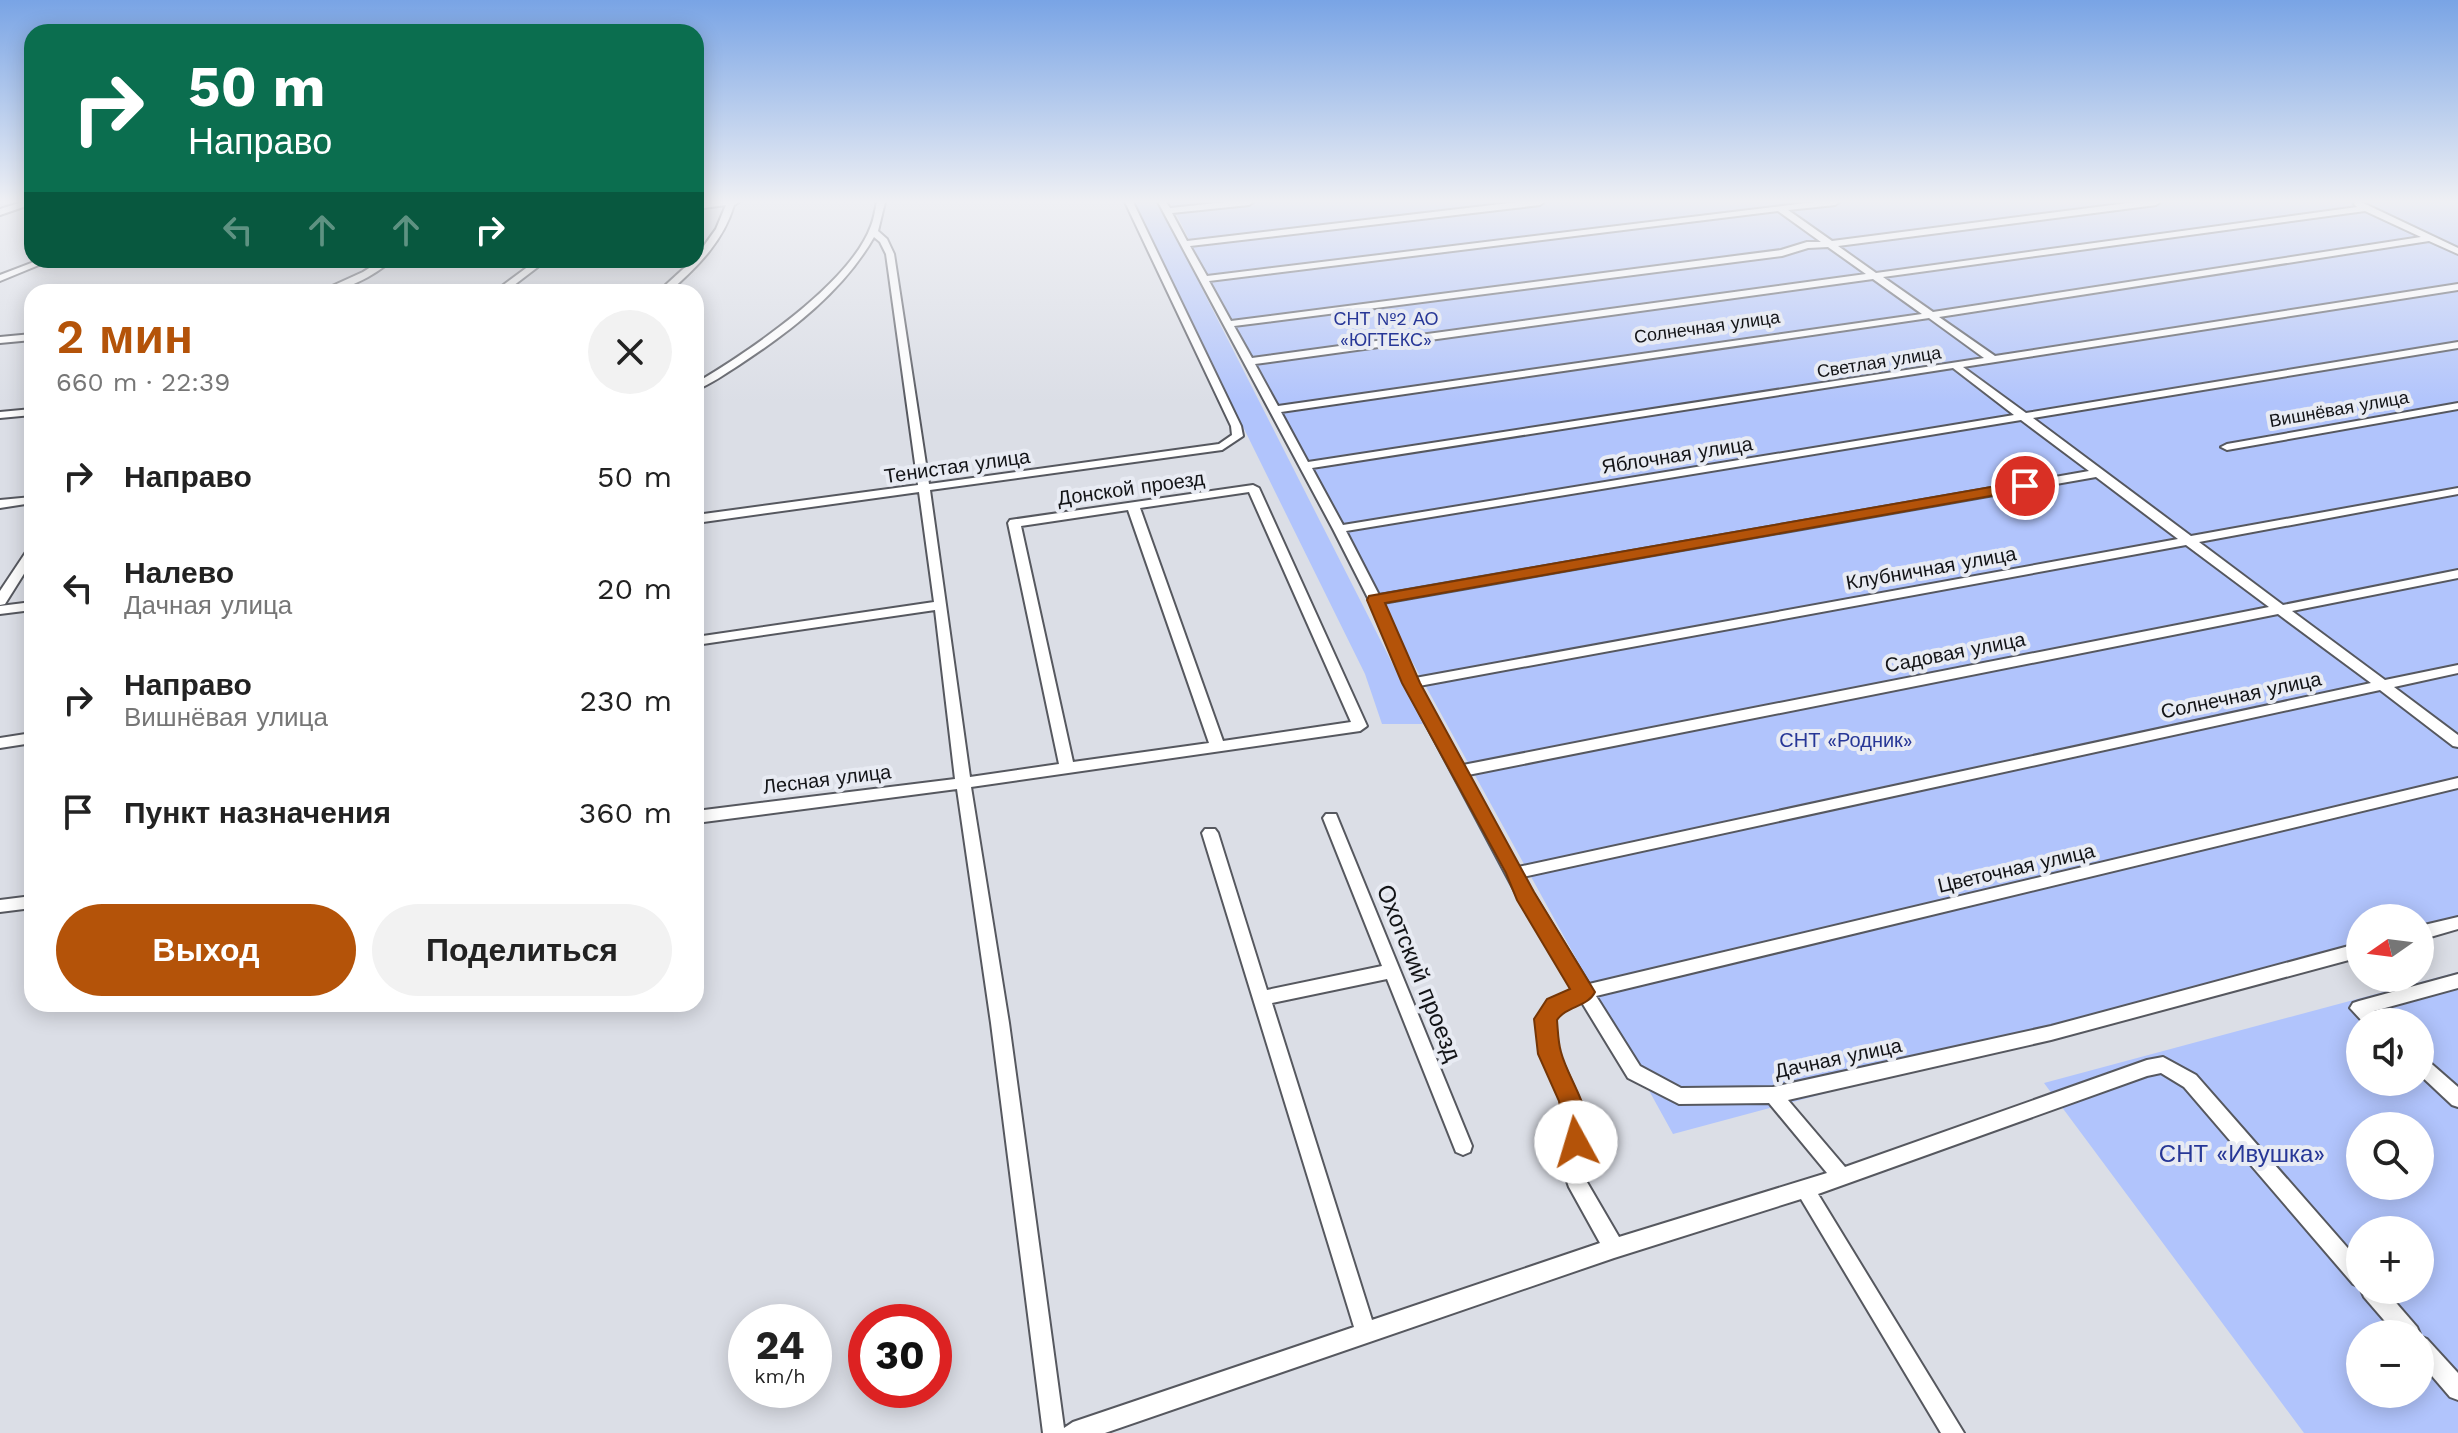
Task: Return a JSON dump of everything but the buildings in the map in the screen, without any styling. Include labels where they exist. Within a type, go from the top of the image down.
[{"type":"street","points":[[0,278],[24,269]]},
{"type":"street","points":[[343,284],[374,269]]},
{"type":"street","points":[[510,284],[531,269]]},
{"type":"street","points":[[671,284],[687,269]]},
{"type":"street","points":[[704,382],[775,336],[803,313],[845,269]]},
{"type":"street","points":[[892,269],[941,605],[963,783],[1003,1039],[1054,1433]]},
{"type":"street","name":"Тенистая улица","points":[[704,518],[1222,447],[1235,441],[1238,436],[1236,426],[1159,269]]},
{"type":"street","name":"Дачная улица","points":[[1198,269],[1339,529],[1411,683],[1516,873],[1525,895],[1634,1072],[1679,1096],[1773,1095],[2051,1033],[2346,954]]},
{"type":"street","points":[[1203,279],[1281,269]]},
{"type":"street","points":[[1228,324],[1658,269]]},
{"type":"street","points":[[1867,269],[1994,360]]},
{"type":"street","points":[[1248,362],[1920,269]]},
{"type":"street","name":"Солнечная улица","points":[[1273,410],[2231,269]]},
{"type":"street","name":"Светлая улица","points":[[1304,466],[2458,287]]},
{"type":"street","points":[[0,340],[24,338]]},
{"type":"street","name":"Яблочная улица","points":[[1339,529],[2458,345]]},
{"type":"street","points":[[1956,366],[2458,742]]},
{"type":"street","name":"Вишнёвая улица","points":[[2227,447],[2458,406]]},
{"type":"street","points":[[0,415],[24,413]]},
{"type":"street","points":[[1371,592],[2097,473]]},
{"type":"street","name":"Донской проезд","points":[[1067,766],[1014,523],[1253,488]]},
{"type":"street","name":"Лесная улица","points":[[704,816],[963,783],[1217,744],[1360,726],[1253,488]]},
{"type":"street","name":"Клубничная улица","points":[[1411,683],[2458,491]]},
{"type":"street","points":[[0,504],[24,501]]},
{"type":"street","points":[[1133,506],[1217,744]]},
{"type":"street","points":[[0,601],[24,564]]},
{"type":"street","name":"Садовая улица","points":[[1460,771],[2458,574]]},
{"type":"street","points":[[704,640],[941,605]]},
{"type":"street","points":[[0,610],[24,607]]},
{"type":"street","name":"Солнечная улица","points":[[1516,873],[2458,669]]},
{"type":"street","points":[[0,743],[24,739]]},
{"type":"street","name":"Цветочная улица","points":[[1614,1248],[1576,1181],[1570,1164],[1576,1142],[1571,1101],[1550,1054],[1545,1019],[1555,1005],[1584,992],[2458,783]]},
{"type":"street","name":"Охотский проезд","points":[[1331,818],[1463,1146]]},
{"type":"street","points":[[1210,833],[1366,1333]]},
{"type":"street","points":[[0,906],[24,903]]},
{"type":"street","points":[[2434,929],[2458,923]]},
{"type":"street","points":[[1261,998],[1391,971]]},
{"type":"street","points":[[2359,1008],[2458,981]]},
{"type":"street","points":[[1073,1433],[1614,1248],[1842,1177],[2147,1068],[2163,1065],[2190,1081],[2346,1261]]},
{"type":"street","points":[[2434,1077],[2458,1099]]},
{"type":"street","points":[[1773,1095],[1842,1177]]},
{"type":"street","points":[[1805,1189],[1953,1433]]},
{"type":"street","points":[[2383,1304],[2398,1320]]},
{"type":"street","points":[[2434,1362],[2458,1389]]},
{"type":"green space","points":[[1165,269],[1192,269],[1423,724],[1382,724],[1365,674]]},
{"type":"green space","name":"СНТ «Родник»","points":[[1204,269],[2458,269],[2458,923],[2434,929],[2434,904],[2346,904],[2346,954],[1673,1134],[1302,462]]},
{"type":"green space","name":"СНТ «Ивушка»","points":[[2458,972],[2458,1433],[2304,1433],[2044,1083],[2383,992],[2434,992],[2434,978]]},
{"type":"route","points":[[1576,1142],[1571,1101],[1550,1054],[1545,1019],[1555,1005],[1584,992],[1525,895],[1516,873],[1411,683],[1375,600],[2025,486]]},
{"type":"park label","name":"СНТ №2 АО «ЮГТЕКС»","points":[[1386,329]]}]
